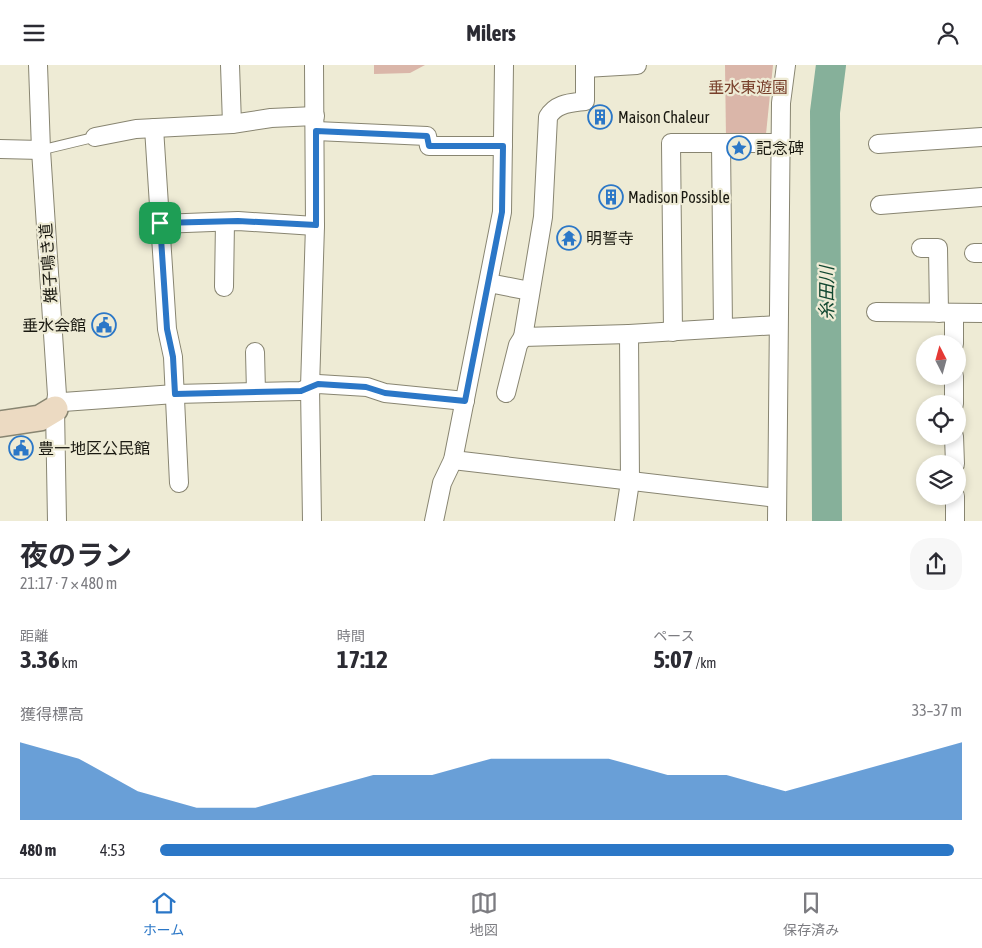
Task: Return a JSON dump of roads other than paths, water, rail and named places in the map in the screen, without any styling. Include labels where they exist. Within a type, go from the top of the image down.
[{"type":"street","name":"雉子鳴き道","points":[[38,65],[41,150],[57,395],[54,409],[57,521]]},
{"type":"street","points":[[230,65],[232,124]]},
{"type":"street","points":[[312,521],[310,387],[316,225],[314,65]]},
{"type":"street","points":[[434,521],[442,483],[454,460],[502,212],[504,65]]},
{"type":"street","points":[[506,393],[518,345],[523,337],[543,217],[548,117],[552,111],[562,104],[585,101],[585,67],[637,65]]},
{"type":"street","points":[[777,521],[781,103],[786,65]]},
{"type":"street","points":[[95,137],[154,128],[232,124],[271,118],[427,136],[429,146],[503,146]]},
{"type":"street","points":[[154,128],[167,329],[173,357],[179,483]]},
{"type":"street","points":[[878,144],[982,137]]},
{"type":"street","points":[[673,331],[671,143],[781,143]]},
{"type":"street","points":[[720,144],[723,328]]},
{"type":"street","points":[[0,149],[41,150]]},
{"type":"street","points":[[880,205],[982,197]]},
{"type":"street","points":[[160,223],[225,222],[316,225]]},
{"type":"street","points":[[224,287],[225,222]]},
{"type":"street","points":[[921,248],[938,248],[946,314],[952,335]]},
{"type":"street","points":[[489,283],[530,291]]},
{"type":"street","points":[[876,312],[982,313]]},
{"type":"street","points":[[523,337],[629,334],[778,325]]},
{"type":"street","points":[[624,521],[630,482],[629,334]]},
{"type":"street","points":[[254,352],[256,392]]},
{"type":"street","points":[[0,424],[40,418],[63,402],[175,394],[301,391],[318,384],[366,387],[385,393],[465,401]]},
{"type":"street","points":[[454,460],[777,498]]},
{"type":"street","points":[[955,505],[955,521]]},
{"type":"lane","points":[[41,150],[95,137]]},
{"type":"waterway","name":"糸田川","points":[[827,521],[825,112],[831,65]]},
{"type":"place","name":"Maison Chaleur","points":[[600,117]]},
{"type":"place","name":"記念碑","points":[[739,148]]},
{"type":"place","name":"Madison Possible","points":[[611,197]]},
{"type":"place","name":"明誓寺","points":[[569,238]]},
{"type":"place","name":"垂水会館","points":[[104,325]]},
{"type":"place","name":"豊一地区公民館","points":[[21,448]]},
{"type":"park label","name":"垂水東遊園","points":[[748,87]]}]
